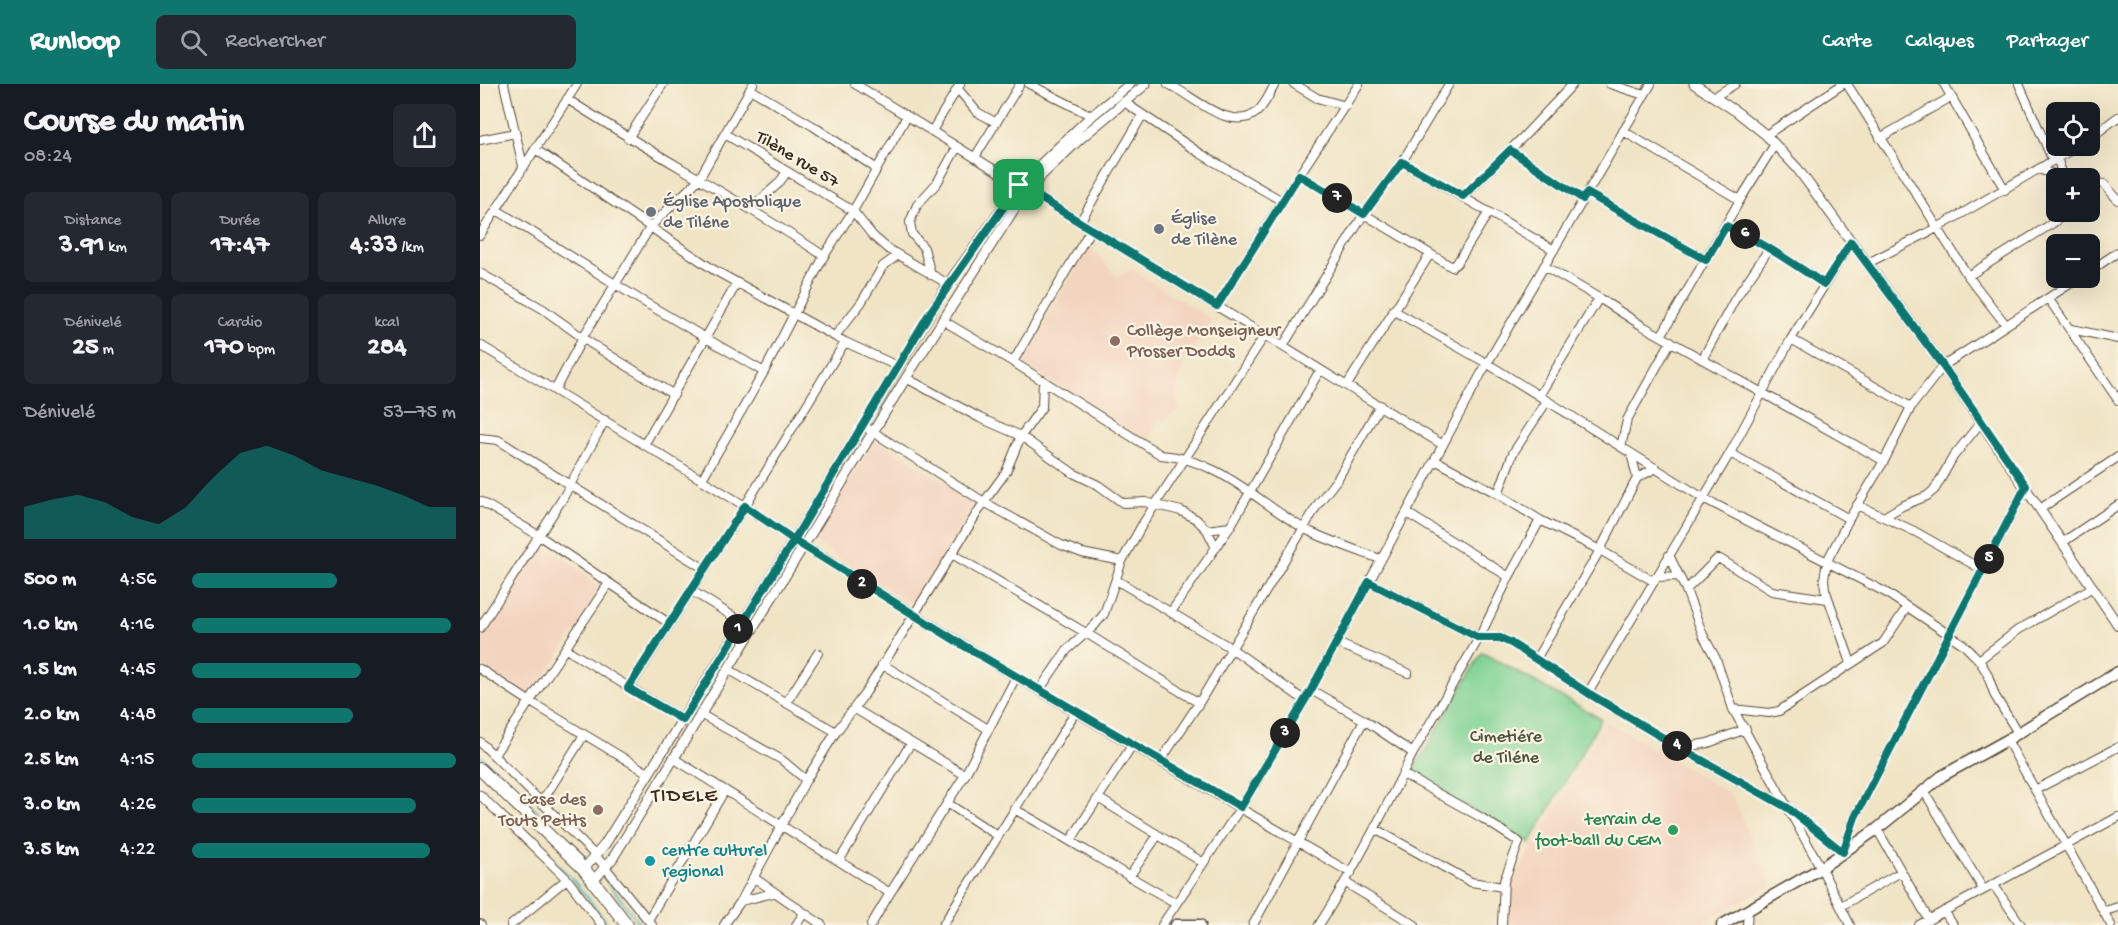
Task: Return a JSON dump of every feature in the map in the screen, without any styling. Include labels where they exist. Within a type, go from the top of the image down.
[{"type":"highway","points":[[480,769],[584,868],[600,873],[627,925]]},
{"type":"main road","points":[[1722,925],[1821,868],[1876,829],[1942,776],[2007,740],[2118,672]]},
{"type":"main road","points":[[1176,925],[1200,925]]},
{"type":"street","points":[[504,84],[523,166]]},
{"type":"street","points":[[482,233],[577,84]]},
{"type":"street","points":[[628,138],[663,84]]},
{"type":"street","points":[[855,84],[867,87],[907,116],[1443,445]]},
{"type":"street","points":[[975,157],[1020,84]]},
{"type":"street","points":[[1029,84],[1092,116]]},
{"type":"street","points":[[584,868],[595,858],[683,720],[948,284],[1023,187],[1092,116],[1131,84]]},
{"type":"street","points":[[600,873],[728,669],[1023,187],[1146,84]]},
{"type":"street","points":[[1168,84],[1220,116],[1238,118],[1248,117],[1258,111],[1275,84]]},
{"type":"street","points":[[1294,84],[1317,98],[1346,106]]},
{"type":"street","points":[[1217,306],[1282,201],[1359,84]]},
{"type":"street","points":[[1283,346],[1364,214],[1402,162],[1449,84]]},
{"type":"street","points":[[1463,196],[1573,84]]},
{"type":"street","points":[[1610,84],[1644,95]]},
{"type":"street","points":[[1162,925],[1202,862],[1241,807],[1311,690],[1380,559],[1488,364],[1651,84]]},
{"type":"street","points":[[1694,84],[1766,135],[1797,168],[1943,366],[2118,625]]},
{"type":"street","points":[[1714,97],[1735,84]]},
{"type":"street","points":[[1766,135],[1845,84],[1968,276],[2006,325]]},
{"type":"street","points":[[1944,84],[2005,190]]},
{"type":"street","points":[[2019,84],[2059,168]]},
{"type":"street","points":[[932,131],[959,86],[977,112],[995,122]]},
{"type":"street","points":[[555,390],[583,337],[651,226],[699,179],[751,87],[878,169]]},
{"type":"street","points":[[1880,138],[1951,97]]},
{"type":"street","points":[[567,99],[825,256]]},
{"type":"street","points":[[1124,102],[1201,154],[1282,201]]},
{"type":"street","points":[[702,480],[764,372],[825,256],[853,212],[907,116]]},
{"type":"street","points":[[1080,222],[1142,116]]},
{"type":"street","points":[[2100,130],[2118,117]]},
{"type":"street","points":[[1623,131],[1740,200]]},
{"type":"street","points":[[480,140],[515,133]]},
{"type":"street","name":"Tilène rue 57","points":[[725,134],[853,212],[873,236],[897,256],[948,284]]},
{"type":"street","points":[[1661,336],[1775,144]]},
{"type":"street","points":[[931,275],[924,248],[912,234],[910,222],[917,205],[937,183],[957,147]]},
{"type":"street","points":[[535,149],[737,284],[845,342],[897,366]]},
{"type":"street","points":[[1510,150],[1585,196],[1706,260]]},
{"type":"street","points":[[1868,263],[1937,228],[2060,156]]},
{"type":"street","points":[[1402,162],[1554,250]]},
{"type":"street","points":[[2038,169],[2046,172]]},
{"type":"street","points":[[750,209],[778,184],[787,172]]},
{"type":"street","points":[[1299,175],[1452,267],[1489,212]]},
{"type":"street","points":[[2100,183],[2104,184],[2118,200]]},
{"type":"street","points":[[497,210],[764,372]]},
{"type":"street","points":[[480,220],[482,233]]},
{"type":"street","points":[[1968,276],[2052,222]]},
{"type":"street","points":[[1726,226],[1744,234],[1824,284]]},
{"type":"street","points":[[1013,362],[1091,229]]},
{"type":"street","points":[[1588,693],[1730,453],[1791,339],[1851,242]]},
{"type":"street","points":[[1702,358],[1735,299],[1769,249]]},
{"type":"street","points":[[2100,264],[2118,252]]},
{"type":"street","points":[[1347,385],[1430,254]]},
{"type":"street","points":[[835,336],[861,303],[883,266],[897,256]]},
{"type":"street","points":[[1545,266],[1661,336],[1884,461]]},
{"type":"street","points":[[480,273],[543,309],[674,395]]},
{"type":"street","points":[[644,445],[737,284]]},
{"type":"street","points":[[1851,663],[1827,599],[1824,579],[1827,561],[1884,461],[1911,407],[1943,366],[2064,288]]},
{"type":"street","points":[[1539,396],[1599,298]]},
{"type":"street","points":[[2048,298],[2118,400]]},
{"type":"street","points":[[1393,310],[1488,364],[1703,498],[1859,577],[1950,636],[1970,650],[1979,660],[1987,673],[1995,696],[2018,733]]},
{"type":"street","points":[[942,320],[1043,380],[1161,455],[1186,458],[1240,483],[1304,528],[1380,559]]},
{"type":"street","points":[[2071,329],[2118,339]]},
{"type":"street","points":[[1040,689],[1067,650],[1104,614],[1122,561],[1154,503],[1186,458],[1265,335]]},
{"type":"street","points":[[1791,339],[1911,407]]},
{"type":"street","points":[[1621,447],[1627,420],[1671,341]]},
{"type":"street","points":[[628,688],[692,591],[845,342]]},
{"type":"street","points":[[480,345],[745,506],[803,546],[1016,677],[1351,873]]},
{"type":"street","points":[[1172,612],[1230,527],[1320,370]]},
{"type":"street","points":[[906,378],[980,418],[1020,436],[1073,473],[1098,485],[1123,504],[1154,503],[1181,511],[1196,519],[1207,530],[1216,548]]},
{"type":"street","points":[[724,925],[741,901],[806,780],[836,732],[855,709],[984,502],[1006,472],[1020,436],[1042,407],[1043,380]]},
{"type":"street","points":[[1498,494],[1513,453],[1547,401]]},
{"type":"street","points":[[1161,760],[1199,703],[1380,405]]},
{"type":"street","points":[[480,628],[570,486],[605,420]]},
{"type":"street","points":[[1884,517],[1910,502],[1928,496],[1935,489],[1953,457],[1981,422]]},
{"type":"street","points":[[862,425],[874,430],[984,502],[1061,545],[1082,553],[1122,561]]},
{"type":"street","points":[[480,438],[498,440],[705,569]]},
{"type":"street","points":[[1631,453],[1637,478]]},
{"type":"street","points":[[1730,453],[1849,519]]},
{"type":"street","points":[[2040,509],[2118,457]]},
{"type":"street","points":[[1435,460],[1540,520],[1600,549],[1654,579],[1678,576]]},
{"type":"street","points":[[1536,659],[1600,549],[1637,478],[1656,468]]},
{"type":"street","points":[[1369,582],[1479,638],[1500,638],[1680,748],[1788,808],[1843,852],[1855,817],[2026,486]]},
{"type":"street","points":[[480,501],[538,535],[670,624]]},
{"type":"street","points":[[1857,506],[1929,539],[1983,570]]},
{"type":"street","points":[[2063,542],[2118,506]]},
{"type":"street","points":[[1407,513],[1509,577]]},
{"type":"street","points":[[1319,925],[1346,884],[1413,753],[1479,638],[1540,520]]},
{"type":"street","points":[[1207,530],[1230,527]]},
{"type":"street","points":[[952,554],[1199,703]]},
{"type":"street","points":[[1669,555],[1721,672],[1733,709],[1746,729],[1850,925]]},
{"type":"street","points":[[1686,590],[1717,559],[1720,559],[1772,591],[1827,599]]},
{"type":"street","points":[[1116,580],[1231,648],[1304,700]]},
{"type":"street","points":[[494,755],[609,583]]},
{"type":"street","points":[[1979,660],[2018,630],[2093,586]]},
{"type":"street","points":[[692,591],[742,622]]},
{"type":"street","points":[[1733,709],[1769,713],[1779,711],[1883,643],[1907,607]]},
{"type":"street","points":[[1337,643],[1408,673]]},
{"type":"street","points":[[566,649],[683,720]]},
{"type":"street","points":[[786,703],[818,653]]},
{"type":"street","points":[[882,664],[988,729]]},
{"type":"street","points":[[480,669],[648,773]]},
{"type":"street","points":[[728,669],[836,732]]},
{"type":"street","points":[[872,925],[965,775],[1016,677]]},
{"type":"street","points":[[1311,690],[1364,720],[1413,753]]},
{"type":"street","points":[[855,709],[965,775]]},
{"type":"street","points":[[943,925],[1076,711]]},
{"type":"street","points":[[700,714],[782,760],[806,780]]},
{"type":"street","points":[[1253,925],[1364,720]]},
{"type":"street","points":[[1680,748],[1708,743],[1746,729]]},
{"type":"street","points":[[541,803],[584,735]]},
{"type":"street","points":[[2007,740],[2111,925]]},
{"type":"street","points":[[480,742],[595,858],[600,873],[650,922],[725,790]]},
{"type":"street","points":[[839,861],[911,743]]},
{"type":"street","points":[[1071,840],[1133,744]]},
{"type":"street","points":[[2035,790],[2118,747]]},
{"type":"street","points":[[673,758],[890,893]]},
{"type":"street","points":[[1403,774],[1516,839],[1519,845],[1503,886],[1502,925]]},
{"type":"street","points":[[1924,790],[1983,889]]},
{"type":"street","points":[[481,796],[567,879],[602,925]]},
{"type":"street","points":[[1098,798],[1202,862]]},
{"type":"street","points":[[947,803],[998,836]]},
{"type":"street","points":[[1014,809],[1071,840],[1129,878],[1176,903]]},
{"type":"street","points":[[1919,925],[2118,816]]},
{"type":"street","points":[[1375,829],[1459,876],[1482,885],[1503,886]]},
{"type":"street","points":[[1876,829],[1929,920]]},
{"type":"street","points":[[1129,878],[1158,835]]},
{"type":"street","points":[[1841,906],[1901,872]]},
{"type":"street","points":[[753,877],[822,925]]},
{"type":"street","points":[[511,925],[567,879]]},
{"type":"street","points":[[1346,884],[1415,925]]},
{"type":"street","points":[[1993,884],[2021,925]]},
{"type":"street","points":[[741,901],[773,893]]},
{"type":"street","points":[[2105,911],[2118,907]]},
{"type":"street","points":[[1747,925],[1748,910]]},
{"type":"street","points":[[1944,911],[1953,925]]},
{"type":"street","points":[[796,925],[804,913]]},
{"type":"shaded area","name":"Collège Monseigneur Prosser Dodds","points":[[1090,247],[1118,278],[1131,269],[1212,320],[1184,363],[1177,387],[1178,411],[1155,425],[1148,444],[1110,417],[1019,361]]},
{"type":"shaded area","points":[[875,439],[978,502],[912,605],[812,541]]},
{"type":"shaded area","points":[[541,548],[564,558],[601,586],[589,612],[530,697],[480,665],[480,643]]},
{"type":"shaded area","points":[[1606,721],[1732,795],[1771,885],[1698,925],[1508,925],[1510,885]]},
{"type":"green space","name":"Cimetiére de Tiléne","points":[[1482,652],[1601,719],[1530,843],[1411,775]]},
{"type":"waterway","points":[[1031,180],[1036,175]]},
{"type":"waterway","points":[[879,413],[892,392]]},
{"type":"waterway","points":[[753,621],[765,597]]},
{"type":"waterway","points":[[648,788],[755,614]]},
{"type":"waterway","points":[[480,755],[588,860]]},
{"type":"waterway","points":[[480,788],[572,879],[609,925]]},
{"type":"waterway","points":[[605,861],[617,843]]},
{"type":"waterway","points":[[602,875],[641,925]]},
{"type":"place","name":"Église Apostolique de Tiléne","points":[[651,212]]},
{"type":"place","name":"Église de Tilène","points":[[1159,229]]},
{"type":"place","name":"Collège Monseigneur Prosser Dodds","points":[[1115,341]]},
{"type":"place","name":"Case des Touts Petits","points":[[598,810]]},
{"type":"place","name":"terrain de foot-ball du CEM","points":[[1673,830]]},
{"type":"place","name":"centre culturel regional","points":[[650,861]]},
{"type":"district","name":"TIDELE","points":[[685,797]]},
{"type":"route","points":[[1019,185],[929,314],[794,540],[683,720],[628,688],[745,506],[794,540],[803,546],[966,647],[1241,807],[1311,690],[1369,582],[1479,638],[1500,638],[1511,643],[1588,693],[1680,748],[1788,808],[1843,852],[1855,817],[1883,760],[1950,636],[2026,486],[1943,366],[1851,242],[1824,284],[1780,254],[1726,226],[1706,260],[1587,193],[1583,199],[1510,150],[1463,196],[1402,162],[1364,214],[1299,175],[1217,306],[1019,185]]}]
